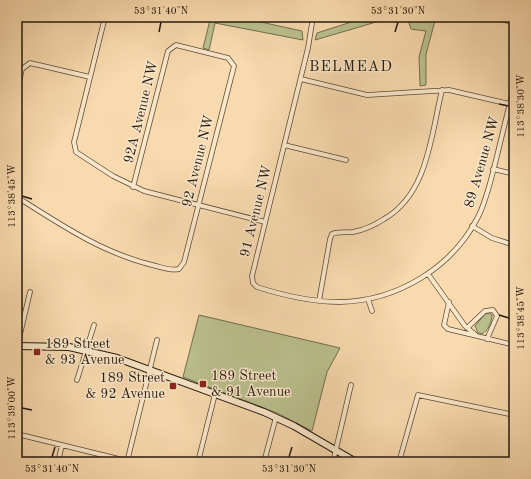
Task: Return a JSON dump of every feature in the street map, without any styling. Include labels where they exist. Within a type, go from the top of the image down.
[{"type":"street","points":[[104,17],[74,142],[74,149],[87,160],[133,187],[154,195],[265,222]]},
{"type":"street","name":"91 Avenue NW","points":[[252,283],[252,276],[300,79],[313,17]]},
{"type":"street","name":"92 Avenue NW","points":[[17,197],[106,250],[145,264],[172,270],[179,269],[184,262],[234,66],[228,58],[176,45]]},
{"type":"street","name":"92A Avenue NW","points":[[133,187],[168,51],[176,45]]},
{"type":"street","points":[[17,91],[22,69],[28,64],[35,64],[90,77]]},
{"type":"street","points":[[300,79],[367,95],[442,90],[463,92],[512,104]]},
{"type":"street","name":"89 Avenue NW","points":[[252,283],[259,288],[319,301],[347,302],[368,299],[403,288],[428,274],[456,249],[472,226],[485,201],[512,104],[514,86]]},
{"type":"street","points":[[319,301],[332,234],[360,230],[385,219],[405,203],[416,188],[423,172],[442,90]]},
{"type":"street","points":[[284,145],[346,160]]},
{"type":"street","points":[[493,169],[514,174]]},
{"type":"street","points":[[472,226],[492,238],[514,244]]},
{"type":"street","points":[[428,274],[467,328],[479,337]]},
{"type":"street","points":[[30,292],[17,347],[46,346],[86,350],[149,370],[276,417],[356,462]]},
{"type":"street","points":[[368,299],[372,311]]},
{"type":"street","points":[[448,302],[444,322],[446,328],[451,331],[514,345]]},
{"type":"street","points":[[467,328],[485,311],[493,310],[497,316],[487,339]]},
{"type":"street","points":[[77,380],[94,325]]},
{"type":"street","points":[[17,434],[127,462],[157,340]]},
{"type":"street","points":[[333,462],[351,385]]},
{"type":"street","points":[[198,462],[215,394]]},
{"type":"street","points":[[399,462],[418,395],[514,415]]},
{"type":"street","points":[[264,462],[276,417]]},
{"type":"street","points":[[58,462],[62,445]]},
{"type":"green space","points":[[194,17],[238,17],[302,31],[303,40],[215,23],[209,50],[203,48],[210,20]]},
{"type":"green space","points":[[367,17],[393,17],[315,40],[317,33]]},
{"type":"green space","points":[[407,17],[436,17],[426,54],[426,85],[420,86],[419,57],[426,31],[411,29]]},
{"type":"green space","points":[[484,17],[514,17],[514,25]]},
{"type":"green space","points":[[489,313],[492,315],[489,326],[482,334],[478,333],[475,326],[485,314]]},
{"type":"green space","points":[[199,315],[340,348],[327,372],[312,431],[277,413],[183,377]]},
{"type":"place","name":"189 Street & 93 Avenue","points":[[37,352]]},
{"type":"place","name":"189 Street & 91 Avenue","points":[[203,384]]},
{"type":"place","name":"189 Street & 92 Avenue","points":[[173,386]]},
{"type":"district","name":"BELMEAD","points":[[351,67]]}]
